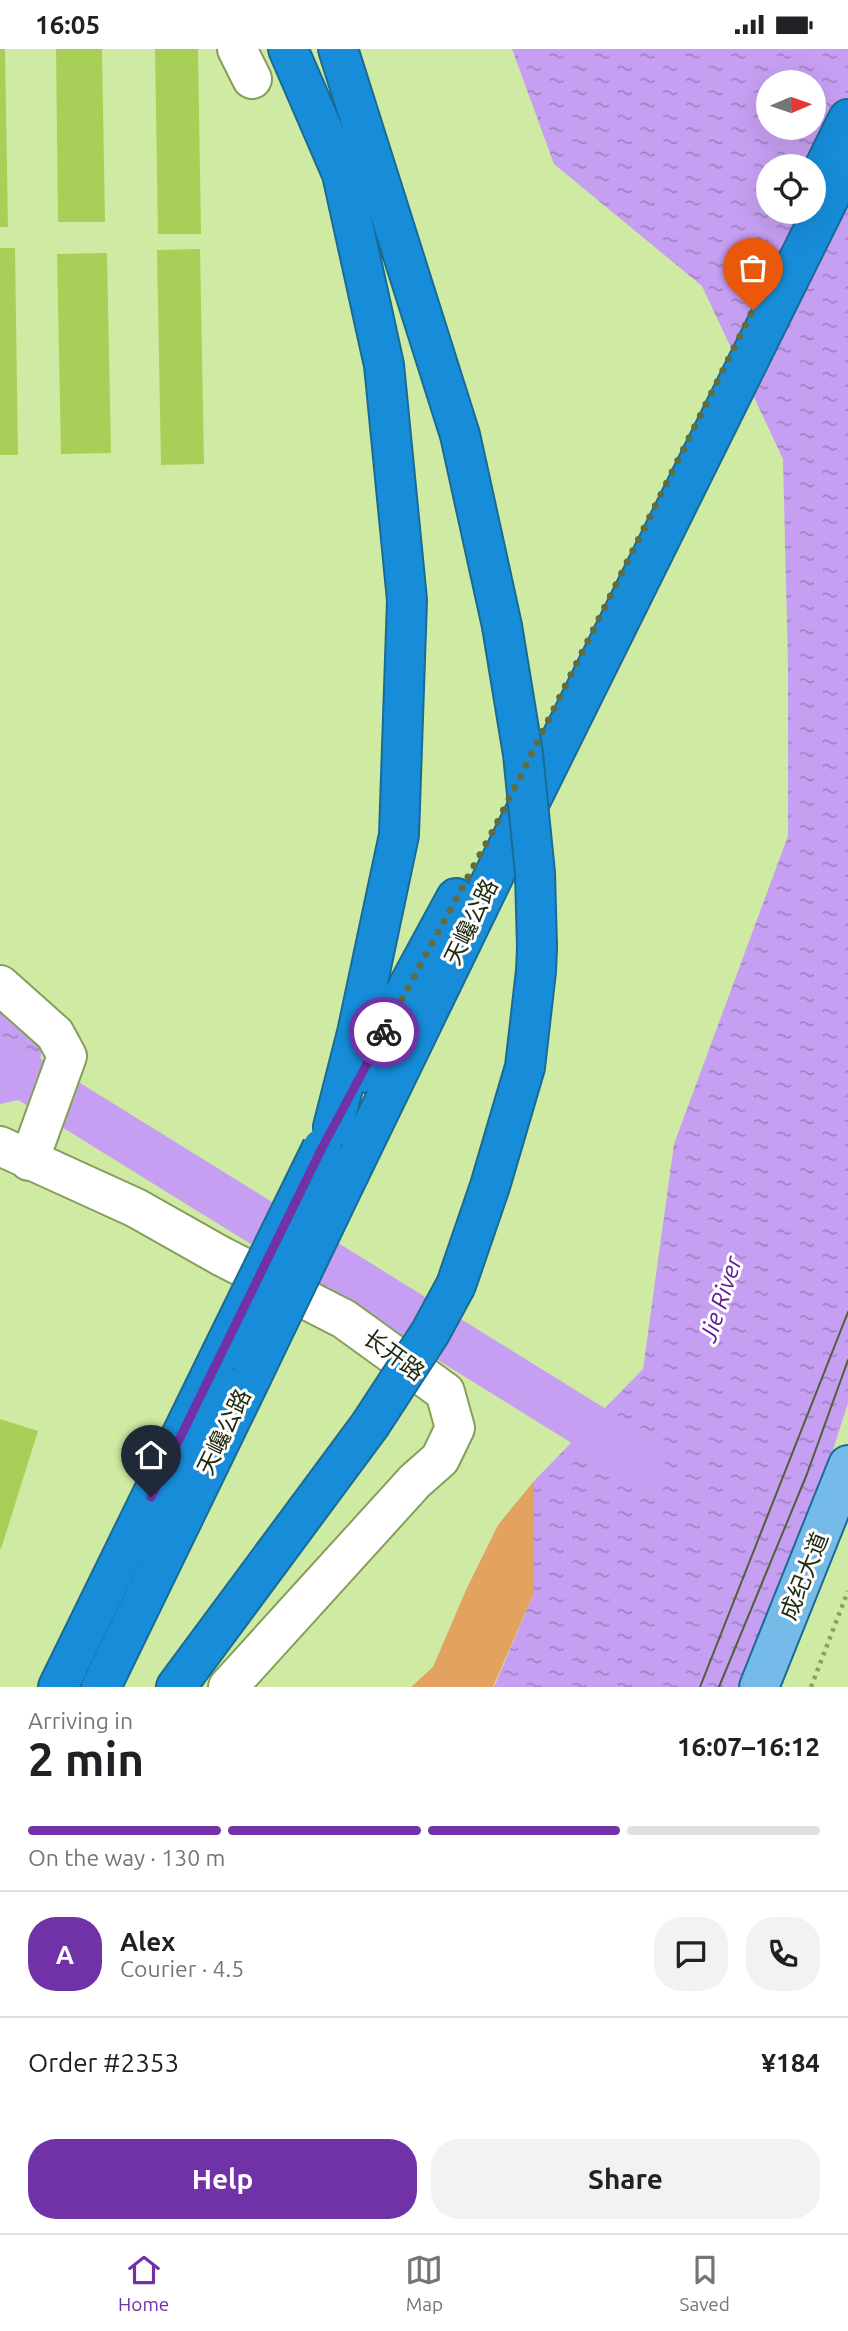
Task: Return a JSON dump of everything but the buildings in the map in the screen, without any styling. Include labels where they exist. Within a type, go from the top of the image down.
[{"type":"highway","points":[[58,1687],[327,1137],[357,1034],[400,835],[407,600],[383,365],[342,174],[288,49]]},
{"type":"highway","points":[[176,1687],[370,1425],[429,1333],[456,1285],[490,1185],[525,1067],[536,971],[535,873],[523,754],[502,626],[460,435],[338,49]]},
{"type":"highway","points":[[826,164],[848,119]]},
{"type":"highway","name":"天巉公路","points":[[101,1687],[513,836],[848,160]]},
{"type":"highway","name":"天巉公路","points":[[327,1137],[495,827],[796,224]]},
{"type":"main road","name":"成纪大道","points":[[759,1687],[848,1465]]},
{"type":"main road","name":"成纪大道","points":[[787,1687],[848,1533]]},
{"type":"street","points":[[0,985],[55,1034],[67,1055],[45,1121],[15,1153]]},
{"type":"street","name":"长开路","points":[[15,1153],[136,1208],[221,1256],[344,1319],[445,1392],[455,1428],[440,1459],[415,1481],[228,1687]]},
{"type":"path","points":[[811,1687],[848,1591]]},
{"type":"shaded area","points":[[534,1481],[534,1593],[493,1687],[411,1687],[433,1667],[498,1525]]},
{"type":"water","name":"Jie River","points":[[512,49],[848,49],[848,1403],[798,1559],[750,1687],[494,1687],[534,1593],[534,1481],[643,1369],[674,1144],[788,836],[788,664],[783,459],[702,286],[554,164]]},
{"type":"water","points":[[0,1008],[43,1048],[28,1098],[0,1104]]},
{"type":"waterway","points":[[0,1061],[642,1459]]},
{"type":"tram line","points":[[700,1687],[848,1312]]},
{"type":"tram line","points":[[719,1687],[807,1474],[848,1360]]},
{"type":"way so far","points":[[384,1032],[495,827],[753,310]]},
{"type":"route","points":[[151,1497],[333,1126],[384,1032]]}]
